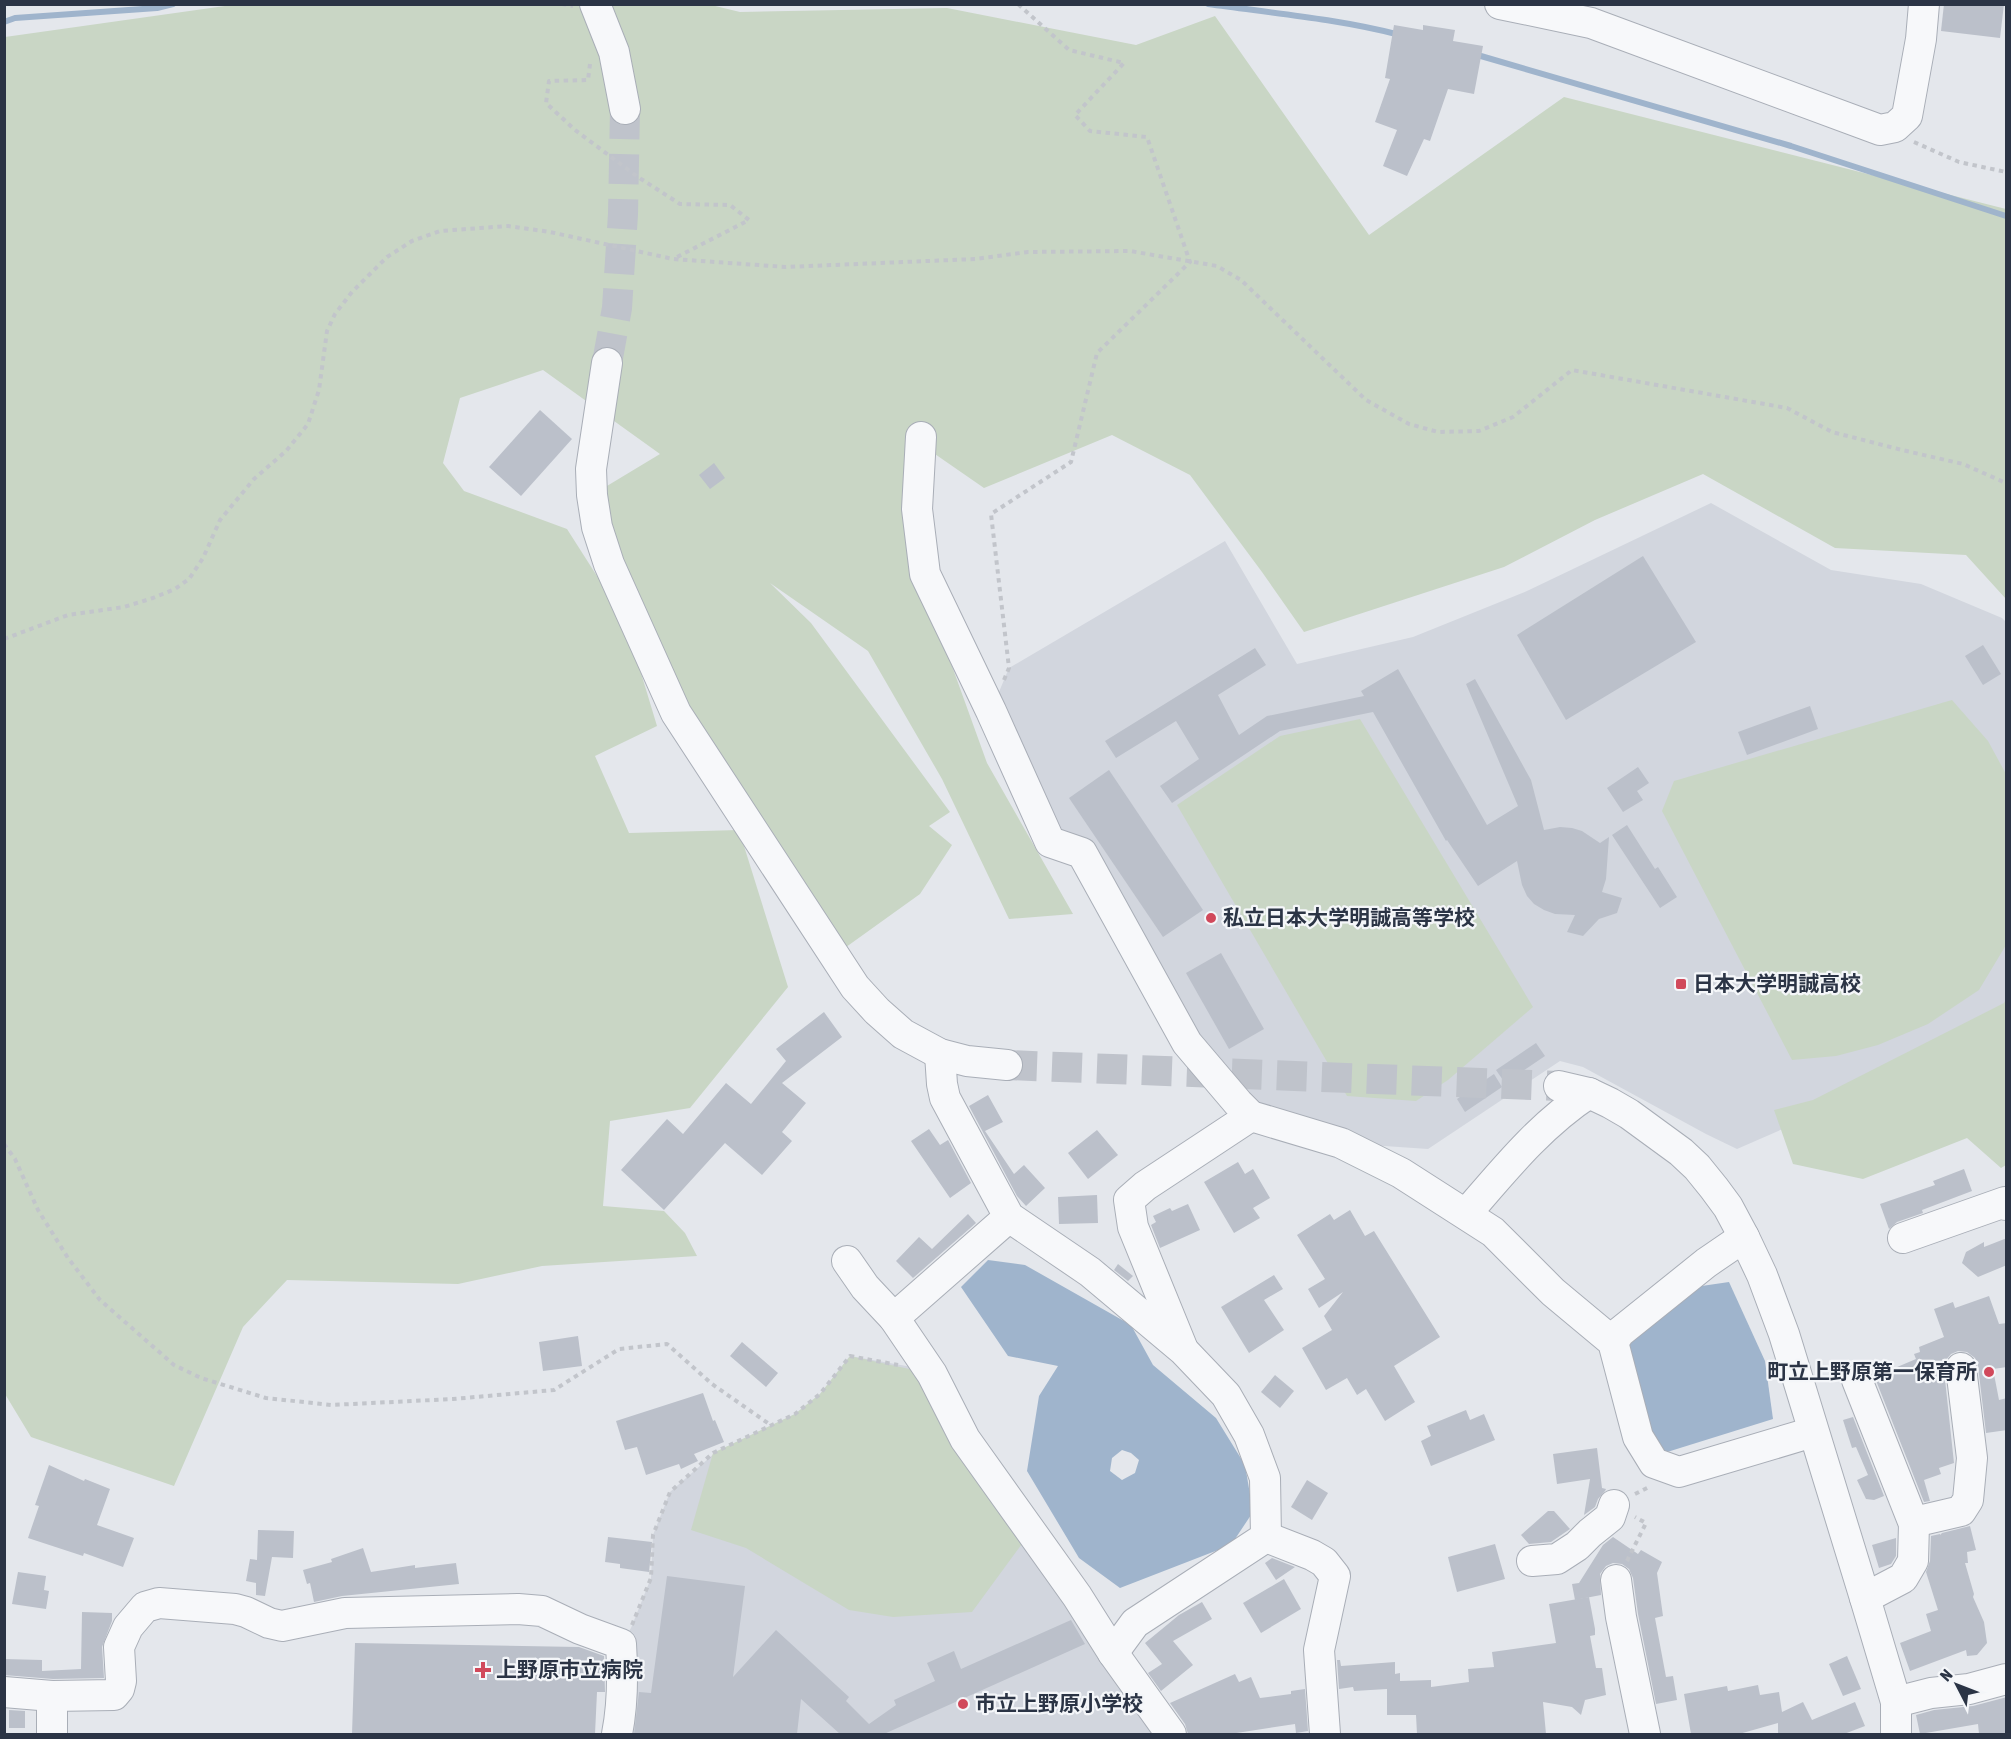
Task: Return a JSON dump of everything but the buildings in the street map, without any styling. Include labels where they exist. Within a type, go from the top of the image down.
[{"type":"street","points":[[1500,4],[1592,14],[1880,130],[1895,127],[1907,116],[1921,39],[1924,4]]},
{"type":"street","points":[[597,7],[614,52],[625,109]]},
{"type":"street","points":[[607,363],[591,469],[597,527],[609,564],[676,713],[855,987],[877,1011],[903,1034],[940,1054],[967,1061],[1007,1065]]},
{"type":"street","points":[[921,436],[916,509],[925,574],[991,711],[1050,842],[1082,853],[1187,1043],[1251,1116],[1341,1143],[1401,1173],[1493,1232],[1553,1292],[1613,1342],[1638,1437],[1654,1464],[1678,1472],[1813,1432]]},
{"type":"street","points":[[940,1054],[945,1098],[1010,1217],[1090,1272],[1183,1350],[1226,1395],[1249,1436],[1265,1478],[1266,1537]]},
{"type":"street","points":[[1559,1086],[1589,1093],[1629,1114],[1681,1152],[1697,1167],[1721,1198],[1744,1237],[1762,1275],[1784,1334],[1865,1598],[1896,1702],[1896,1734]]},
{"type":"street","points":[[1466,1214],[1519,1153],[1560,1114],[1589,1093]]},
{"type":"street","points":[[1183,1350],[1133,1227],[1129,1200],[1145,1186],[1251,1116]]},
{"type":"street","points":[[1903,1238],[2005,1202],[2007,1205]]},
{"type":"street","points":[[894,1318],[1010,1217]]},
{"type":"street","points":[[1613,1342],[1620,1332],[1706,1263],[1744,1237]]},
{"type":"street","points":[[847,1261],[865,1287],[894,1318],[929,1370],[965,1439],[1077,1596],[1113,1653],[1171,1734]]},
{"type":"street","points":[[1914,1522],[1961,1510],[1968,1500],[1972,1458],[1961,1368]]},
{"type":"street","points":[[1857,1380],[1914,1522],[1913,1561],[1903,1578],[1865,1598]]},
{"type":"street","points":[[1532,1561],[1557,1559],[1577,1546],[1610,1517],[1614,1505]]},
{"type":"street","points":[[1113,1653],[1135,1623],[1266,1537]]},
{"type":"street","points":[[1266,1537],[1312,1555],[1324,1562],[1335,1576],[1319,1650],[1325,1734]]},
{"type":"street","points":[[1616,1580],[1621,1617],[1645,1734]]},
{"type":"street","points":[[4,1692],[52,1696],[114,1695],[121,1682],[119,1647],[128,1627],[145,1607],[159,1603],[235,1609],[282,1626],[345,1613],[470,1608],[542,1611],[580,1629],[621,1644],[623,1671],[621,1713],[617,1734]]},
{"type":"street","points":[[1896,1702],[1931,1693],[1969,1689],[2007,1679]]},
{"type":"street","points":[[52,1696],[52,1734]]},
{"type":"path","points":[[562,4],[597,7]]},
{"type":"path","points":[[1018,4],[1069,50],[1124,63],[1076,115],[1090,131],[1147,137],[1190,262]]},
{"type":"path","points":[[591,56],[588,80],[549,81],[546,103],[584,137],[638,177],[680,204],[730,205],[749,220],[673,259]]},
{"type":"path","points":[[1895,127],[1908,139],[1959,162],[2007,172]]},
{"type":"path","points":[[4,639],[68,615],[124,607],[144,601],[175,589],[189,579],[203,558],[220,520],[254,479],[286,451],[308,424],[319,390],[327,331],[335,314],[352,292],[387,257],[412,241],[440,231],[508,226],[550,232],[673,259],[786,267],[975,259],[1028,252],[1130,251],[1217,266],[1241,280],[1366,400],[1409,424],[1438,432],[1479,430],[1513,417],[1572,370],[1787,408],[1832,432],[1963,464],[2007,483]]},
{"type":"path","points":[[991,711],[1009,668],[992,514],[1071,462],[1096,353],[1190,262]]},
{"type":"path","points":[[4,1144],[15,1160],[38,1210],[68,1258],[100,1300],[174,1365],[201,1378],[267,1398],[331,1405],[453,1399],[554,1390],[619,1349],[667,1344],[712,1384],[772,1426]]},
{"type":"path","points":[[621,1644],[631,1628],[651,1578],[653,1535],[670,1492],[713,1453],[795,1414],[820,1394],[850,1356],[929,1370]]},
{"type":"shaded area","points":[[1711,503],[1831,570],[1921,584],[2002,618],[2006,622],[2006,1021],[1995,1036],[1737,1149],[1583,1067],[1560,1061],[1428,1149],[1341,1143],[1251,1116],[1082,853],[1050,842],[991,711],[1009,668],[1225,541],[1297,664],[1413,637],[1527,591]]},
{"type":"shaded area","points":[[850,1356],[929,1370],[1171,1734],[617,1734],[621,1644],[631,1628],[651,1578],[653,1535],[670,1492],[716,1452],[795,1414],[820,1394]]},
{"type":"green space","points":[[239,4],[707,4],[740,12],[947,8],[1136,45],[1215,16],[1369,235],[1564,97],[2006,209],[2006,599],[1966,555],[1835,548],[1703,474],[1595,520],[1504,567],[1304,632],[1190,475],[1112,435],[984,488],[906,434],[914,561],[987,763],[1073,914],[1009,919],[942,779],[868,651],[770,583],[811,623],[950,812],[929,826],[952,845],[920,894],[835,955],[676,713],[592,495],[660,454],[543,370],[460,398],[443,463],[464,491],[567,529],[625,620],[657,726],[595,756],[629,833],[739,830],[788,987],[690,1108],[610,1121],[603,1206],[664,1211],[685,1233],[697,1256],[542,1266],[458,1284],[287,1280],[243,1327],[174,1486],[31,1437],[5,1394],[5,37]]},
{"type":"green space","points":[[1952,700],[1988,741],[2006,774],[2006,945],[1979,990],[1928,1024],[1878,1045],[1836,1056],[1792,1060],[1662,811],[1674,781]]},
{"type":"green space","points":[[1360,719],[1533,1007],[1448,1080],[1416,1101],[1347,1096],[1177,805],[1280,736]]},
{"type":"green space","points":[[2006,999],[2006,1165],[2001,1168],[1967,1138],[1863,1179],[1793,1164],[1774,1110],[1813,1100],[2004,1003]]},
{"type":"green space","points":[[850,1356],[932,1374],[1030,1533],[972,1612],[893,1617],[849,1610],[746,1548],[691,1530],[713,1453],[795,1414],[820,1394]]},
{"type":"water","points":[[988,1260],[1025,1265],[1131,1325],[1153,1365],[1216,1418],[1245,1465],[1253,1512],[1231,1545],[1120,1588],[1079,1558],[1027,1471],[1039,1396],[1058,1366],[1008,1356],[961,1287]],"holes":[[[1122,1450],[1131,1453],[1139,1460],[1135,1473],[1122,1480],[1110,1471],[1112,1458]]]},
{"type":"water","points":[[1729,1282],[1765,1361],[1773,1419],[1664,1453],[1628,1419],[1624,1347],[1688,1288]]},
{"type":"waterway","points":[[4,22],[15,18],[157,8],[173,4]]},
{"type":"waterway","points":[[1208,4],[1329,21],[1400,35]]},
{"type":"waterway","points":[[1474,54],[1791,146],[2006,216]]},
{"type":"tunnel","points":[[607,363],[617,308],[623,214],[625,109]]},
{"type":"tunnel","points":[[1007,1065],[1559,1086]]},
{"type":"place","name":"私立日本大学明誠高等学校","points":[[1211,918]]},
{"type":"place","name":"日本大学明誠高校","points":[[1681,984]]},
{"type":"place","name":"町立上野原第一保育所","points":[[1989,1372]]},
{"type":"place","name":"上野原市立病院","points":[[483,1670]]},
{"type":"place","name":"市立上野原小学校","points":[[963,1704]]}]
